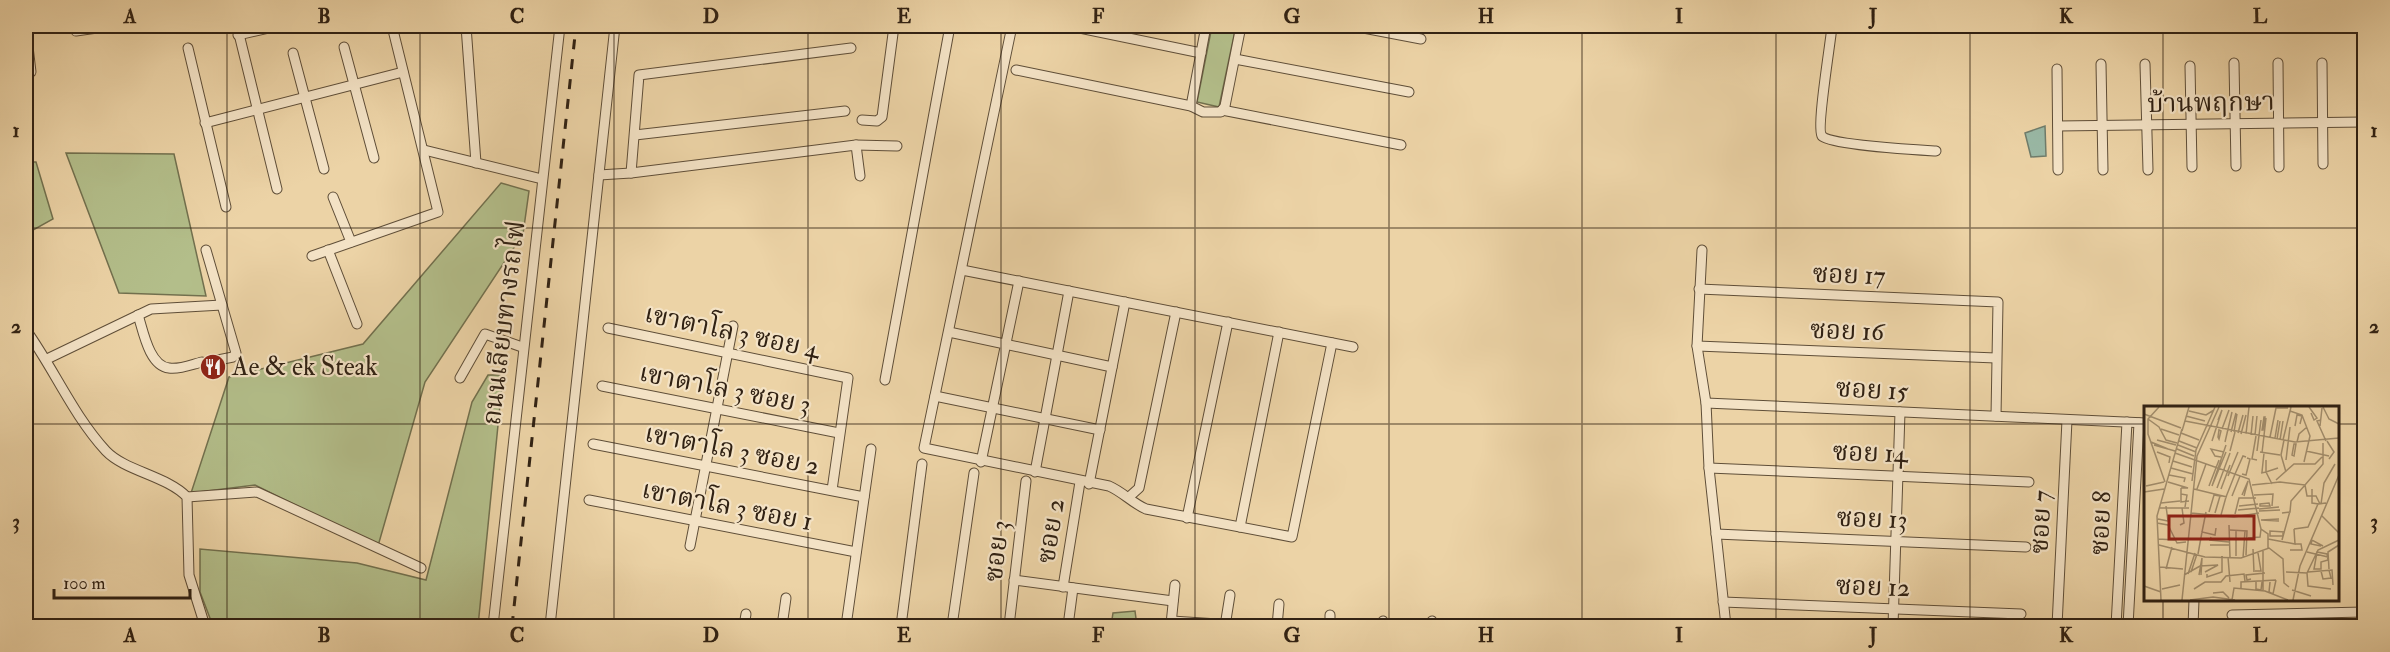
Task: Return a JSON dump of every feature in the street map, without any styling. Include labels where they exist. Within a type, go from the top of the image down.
[{"type":"street","points":[[75,26],[76,31],[111,26]]},
{"type":"street","points":[[277,189],[238,30],[278,26]]},
{"type":"street","points":[[312,256],[438,212],[392,26]]},
{"type":"street","points":[[466,26],[476,163]]},
{"type":"street","name":"ถนนเลียบทางรถไฟ","points":[[493,627],[522,347],[560,26]]},
{"type":"street","points":[[550,627],[615,26]]},
{"type":"street","points":[[862,120],[877,121],[882,117],[894,26]]},
{"type":"street","points":[[885,380],[950,26]]},
{"type":"street","points":[[1012,26],[924,448],[981,462],[1109,486],[1146,509],[1292,537],[1332,342]]},
{"type":"street","points":[[1070,26],[1201,53]]},
{"type":"street","points":[[1191,106],[1206,26]]},
{"type":"street","points":[[1222,110],[1241,26]]},
{"type":"street","points":[[1353,26],[1421,39]]},
{"type":"street","points":[[1832,26],[1820,131],[1822,136],[1828,141],[1936,151]]},
{"type":"street","points":[[26,30],[28,72]]},
{"type":"street","points":[[344,47],[374,158]]},
{"type":"street","points":[[188,48],[226,207]]},
{"type":"street","points":[[631,173],[639,75],[851,48]]},
{"type":"street","points":[[293,53],[324,169]]},
{"type":"street","points":[[1235,59],[1409,92]]},
{"type":"street","points":[[2234,63],[2236,166]]},
{"type":"street","points":[[2278,63],[2279,167]]},
{"type":"street","points":[[2322,63],[2323,164]]},
{"type":"street","points":[[2101,64],[2103,170]]},
{"type":"street","points":[[2145,64],[2148,170]]},
{"type":"street","points":[[2190,66],[2192,167]]},
{"type":"street","points":[[1016,69],[1191,106],[1214,113],[1222,110],[1401,145]]},
{"type":"street","points":[[2057,69],[2058,170]]},
{"type":"street","points":[[205,123],[306,99],[403,72]]},
{"type":"street","points":[[635,135],[845,111]]},
{"type":"street","name":"บ้านพฤกษา","points":[[2058,126],[2364,122]]},
{"type":"street","points":[[599,175],[856,145],[897,146]]},
{"type":"street","points":[[856,145],[860,176]]},
{"type":"street","points":[[424,150],[542,179]]},
{"type":"street","points":[[333,197],[351,242]]},
{"type":"street","points":[[206,250],[236,353],[233,357],[218,360]]},
{"type":"street","points":[[328,250],[357,324]]},
{"type":"street","points":[[1702,250],[1697,346],[1706,403],[1709,468],[1726,627]]},
{"type":"street","points":[[962,270],[1353,347]]},
{"type":"street","points":[[981,462],[1019,281]]},
{"type":"street","name":"ซอย 17","points":[[1699,289],[1998,302],[1996,358]]},
{"type":"street","points":[[1035,472],[1069,291]]},
{"type":"street","name":"ซอย 2","points":[[1068,627],[1068,587],[1084,483],[1100,429],[1125,302]]},
{"type":"street","points":[[47,359],[152,309],[222,305]]},
{"type":"street","points":[[1128,497],[1139,488],[1176,312]]},
{"type":"street","points":[[138,315],[150,350],[161,365],[171,369],[202,362]]},
{"type":"street","points":[[1187,518],[1228,322]]},
{"type":"street","points":[[690,546],[733,326]]},
{"type":"street","name":"เขาตาโล 3 ซอย 4","points":[[608,328],[848,378],[839,433]]},
{"type":"street","points":[[26,330],[47,359],[78,414],[108,452],[187,497],[257,492],[421,568]]},
{"type":"street","points":[[949,332],[1112,367]]},
{"type":"street","points":[[1240,527],[1279,332]]},
{"type":"street","points":[[460,378],[485,334],[522,347]]},
{"type":"street","name":"ซอย 16","points":[[1697,346],[1996,358]]},
{"type":"street","points":[[1996,358],[1996,416]]},
{"type":"street","name":"เขาตาโล 3 ซอย 3","points":[[602,386],[839,433]]},
{"type":"street","points":[[935,396],[1100,429]]},
{"type":"street","name":"ซอย 15","points":[[1706,403],[2142,423]]},
{"type":"street","points":[[1893,627],[1900,412]]},
{"type":"street","name":"ซอย 7","points":[[2057,627],[2067,420]]},
{"type":"street","name":"ซอย 8","points":[[2116,627],[2127,422]]},
{"type":"street","name":"ซอย 8","points":[[2128,627],[2142,423]]},
{"type":"street","points":[[832,490],[839,433]]},
{"type":"street","name":"เขาตาโล 3 ซอย 2","points":[[593,444],[864,497]]},
{"type":"street","points":[[846,627],[871,448]]},
{"type":"street","points":[[900,627],[922,464]]},
{"type":"street","name":"ซอย 14","points":[[1709,468],[1898,474],[2029,482]]},
{"type":"street","points":[[952,627],[974,473]]},
{"type":"street","name":"ซอย 3","points":[[1009,627],[1026,481]]},
{"type":"street","points":[[187,497],[189,575],[205,627]]},
{"type":"street","name":"เขาตาโล 3 ซอย 1","points":[[589,500],[856,552]]},
{"type":"street","name":"ซอย 13","points":[[1716,534],[2026,547]]},
{"type":"street","points":[[1014,580],[1173,602]]},
{"type":"street","points":[[1175,585],[1172,624],[1248,627]]},
{"type":"street","points":[[1225,626],[1230,595]]},
{"type":"street","points":[[782,627],[786,598]]},
{"type":"street","points":[[2193,627],[2194,601]]},
{"type":"street","name":"ซอย 12","points":[[1723,602],[2021,614]]},
{"type":"street","points":[[1277,627],[1279,604]]},
{"type":"street","points":[[2232,615],[2364,612]]},
{"type":"street","points":[[744,627],[746,614]]},
{"type":"street","points":[[1330,615],[1330,627]]},
{"type":"green space","points":[[1212,26],[1236,26],[1219,107],[1197,102]]},
{"type":"green space","points":[[66,153],[174,154],[206,296],[119,293]]},
{"type":"green space","points":[[26,162],[36,162],[53,219],[26,234]]},
{"type":"green space","points":[[501,183],[529,191],[523,234],[425,382],[378,546],[255,485],[191,493],[229,377],[363,344]]},
{"type":"green space","points":[[488,375],[503,375],[478,626],[213,626],[200,592],[200,549],[357,563],[426,580],[472,402]]},
{"type":"green space","points":[[1135,611],[1137,626],[1111,626],[1113,613]]},
{"type":"shaded area","points":[[2045,126],[2046,156],[2031,157],[2025,133]]},
{"type":"railway","points":[[512,626],[576,26]]},
{"type":"place","name":"Ae & ek Steak","points":[[213,367]]}]
